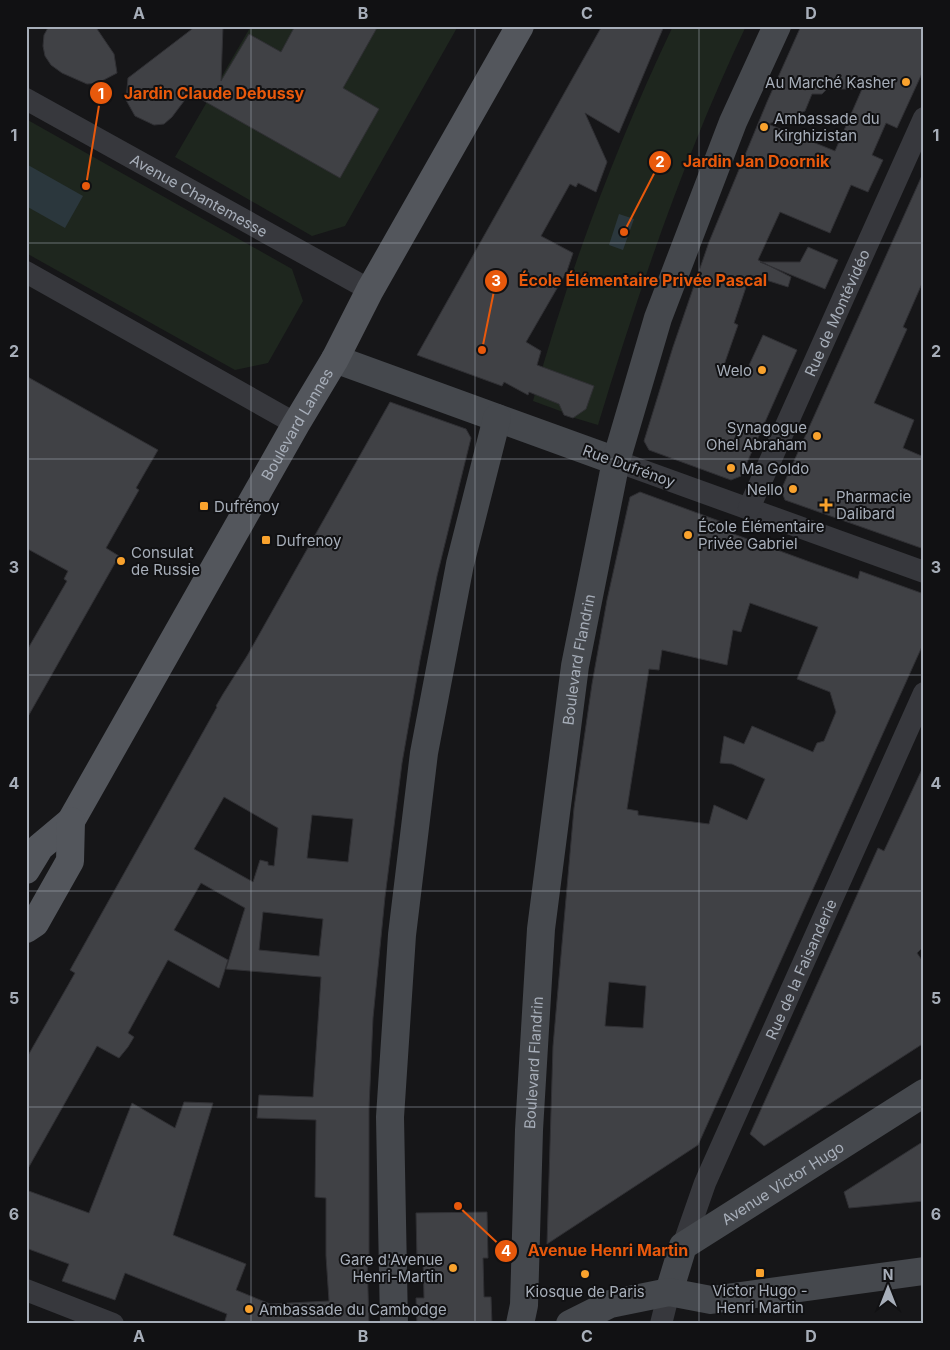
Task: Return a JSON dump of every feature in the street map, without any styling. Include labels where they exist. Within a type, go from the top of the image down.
[{"type":"main road","name":"Boulevard Lannes","points":[[26,929],[35,923],[70,861],[71,821],[335,358],[370,290],[520,26]]},
{"type":"main road","name":"Boulevard Lannes","points":[[26,870],[33,843],[71,821]]},
{"type":"street","name":"Boulevard Flandrin","points":[[520,1324],[524,1305],[529,1130],[541,929],[575,666],[616,461],[658,318],[733,122],[777,26]]},
{"type":"street","name":"Avenue Chantemesse","points":[[26,99],[370,290]]},
{"type":"street","name":"Rue de Montévidéo","points":[[749,508],[924,118]]},
{"type":"street","points":[[26,272],[296,424]]},
{"type":"street","name":"Rue Dufrénoy","points":[[335,358],[924,572]]},
{"type":"street","points":[[394,1324],[390,1117],[402,935],[424,754],[460,564],[497,418]]},
{"type":"street","name":"Rue de la Faisanderie","points":[[683,1246],[705,1183],[924,693]]},
{"type":"street","name":"Avenue Victor Hugo","points":[[683,1246],[924,1093]]},
{"type":"street","points":[[661,1324],[683,1246]]},
{"type":"street","points":[[570,1324],[610,1304],[669,1292],[711,1300],[924,1271]]},
{"type":"street","points":[[26,1290],[113,1324]]},
{"type":"shaded area","points":[[251,26],[458,26],[345,226],[312,236],[175,157]]},
{"type":"shaded area","points":[[673,26],[746,26],[703,124],[664,223],[598,425],[568,416],[563,412],[533,401],[562,305],[595,210],[632,117]]},
{"type":"shaded area","points":[[26,119],[292,269],[303,301],[268,363],[235,370],[26,253]]},
{"type":"shaded area","points":[[28,165],[83,196],[65,228],[26,206],[26,169]]},
{"type":"shaded area","points":[[619,214],[634,219],[623,250],[609,245]]},
{"type":"building","points":[[49,26],[95,26],[114,54],[117,73],[98,83],[87,84],[62,73],[51,65],[45,56],[43,46],[44,35]]},
{"type":"building","points":[[196,26],[223,26],[221,81],[249,34],[281,52],[295,26],[378,26],[343,88],[379,109],[340,178],[190,93],[172,117],[164,124],[154,125],[135,116],[126,100],[128,78]]},
{"type":"building","points":[[602,26],[664,26],[619,133],[585,113],[607,162],[596,192],[578,183],[576,187],[570,184],[541,236],[573,253],[567,271],[526,342],[541,351],[537,365],[594,386],[586,409],[573,418],[564,415],[559,404],[529,392],[528,395],[504,382],[502,386],[417,355]]},
{"type":"building","points":[[801,26],[924,26],[924,69],[897,128],[886,123],[872,155],[883,160],[868,192],[851,185],[830,233],[780,212],[758,260],[791,277],[788,287],[750,275],[734,323],[738,325],[724,365],[745,374],[763,335],[797,350],[741,476],[731,480],[649,450],[644,441],[673,347],[709,242]],"holes":[[[827,89],[862,89],[835,151],[768,124],[805,111],[812,94],[822,94]]]},
{"type":"building","points":[[924,171],[924,279],[903,327],[907,329],[874,403],[914,420],[903,448],[924,457],[924,549],[785,500],[781,490]]},
{"type":"building","points":[[808,247],[838,260],[825,289],[760,262],[800,262]]},
{"type":"building","points":[[26,376],[158,450],[136,488],[139,490],[106,548],[119,556],[26,720],[26,652],[67,581],[64,579],[68,571],[26,548]]},
{"type":"building","points":[[390,402],[466,429],[471,438],[437,576],[420,660],[402,763],[385,897],[373,1018],[369,1108],[369,1256],[367,1256],[369,1324],[224,1324],[227,1314],[125,1273],[115,1300],[62,1281],[69,1264],[26,1248],[26,1190],[89,1213],[132,1103],[175,1128],[184,1102],[213,1103],[173,1235],[246,1264],[236,1290],[270,1304],[329,1301],[326,1256],[326,1198],[315,1197],[316,1120],[257,1118],[259,1095],[313,1097],[321,977],[226,969],[245,908],[201,883],[174,930],[228,960],[219,988],[168,960],[128,1033],[134,1037],[128,1047],[119,1058],[97,1046],[26,1172],[26,1059],[75,973],[70,970],[216,706],[247,656]],"holes":[[[224,797],[278,828],[274,866],[260,860],[253,882],[194,849]],[[312,815],[353,819],[348,862],[307,858]],[[263,912],[323,919],[319,956],[259,950]]]},
{"type":"building","points":[[640,492],[722,522],[720,529],[810,562],[858,579],[860,571],[924,594],[924,642],[698,1145],[547,1244],[553,1046],[574,808],[592,684],[607,600],[630,497]],"holes":[[[750,603],[818,627],[797,679],[830,692],[836,712],[824,741],[817,743],[813,752],[752,726],[744,744],[724,736],[720,763],[732,764],[765,779],[747,820],[714,805],[709,824],[638,815],[638,811],[627,809],[649,669],[659,670],[662,650],[727,665],[733,630],[741,632]],[[609,982],[646,986],[643,1028],[605,1026]]]},
{"type":"building","points":[[924,765],[924,946],[917,953],[924,963],[924,1043],[764,1146],[750,1134],[878,848],[884,851]]},
{"type":"building","points":[[924,1141],[924,1201],[849,1208],[844,1192]]},
{"type":"building","name":"Gare d'Avenue Henri-Martin","points":[[487,1212],[488,1258],[483,1258],[484,1297],[491,1297],[492,1324],[417,1324],[416,1298],[424,1298],[423,1259],[417,1259],[416,1213]]},
{"type":"place","name":"Au Marché Kasher","points":[[906,82]]},
{"type":"place","name":"Ambassade du Kirghizistan","points":[[764,127]]},
{"type":"place","name":"Jardin Claude Debussy","points":[[86,186]]},
{"type":"place","name":"Jardin Jan Doornik","points":[[624,232]]},
{"type":"place","name":"École Élémentaire Privée Pascal","points":[[482,350]]},
{"type":"place","name":"Welo","points":[[762,370]]},
{"type":"place","name":"Synagogue Ohel Abraham","points":[[817,436]]},
{"type":"place","name":"Ma Goldo","points":[[731,468]]},
{"type":"place","name":"Nello","points":[[793,489]]},
{"type":"place","name":"Pharmacie Dalibard","points":[[826,505]]},
{"type":"place","name":"Dufrénoy","points":[[204,506]]},
{"type":"place","name":"École Élémentaire Privée Gabriel","points":[[688,535]]},
{"type":"place","name":"Dufrenoy","points":[[266,540]]},
{"type":"place","name":"Consulat de Russie","points":[[121,561]]},
{"type":"place","name":"Avenue Henri Martin","points":[[458,1206]]},
{"type":"place","name":"Gare d'Avenue Henri-Martin","points":[[453,1268]]},
{"type":"place","name":"Victor Hugo - Henri Martin","points":[[760,1273]]},
{"type":"place","name":"Kiosque de Paris","points":[[585,1274]]},
{"type":"place","name":"Ambassade du Cambodge","points":[[249,1309]]}]
